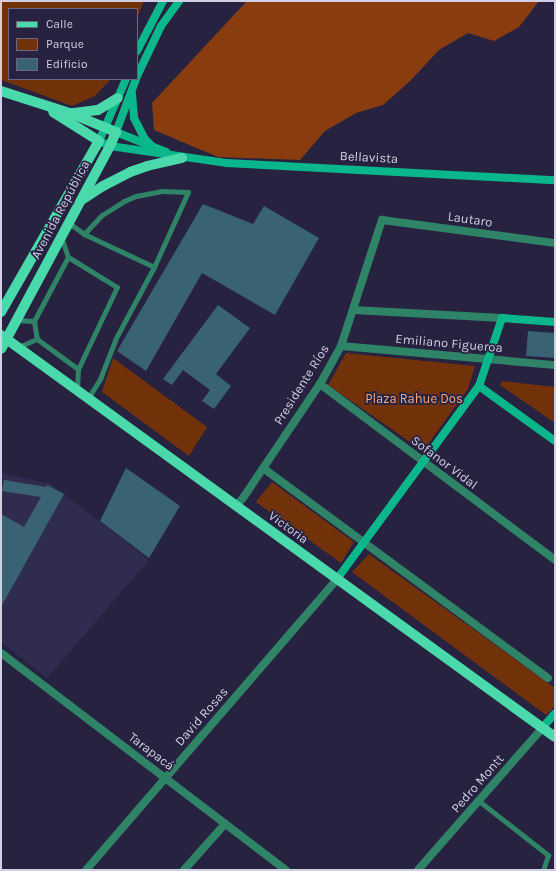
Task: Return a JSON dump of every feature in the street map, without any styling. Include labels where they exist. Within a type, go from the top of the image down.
[{"type":"main road","name":"Bellavista","points":[[1,91],[70,113],[111,130]]},
{"type":"main road","points":[[70,113],[84,113],[98,110],[118,98]]},
{"type":"main road","name":"Bellavista","points":[[45,106],[99,141]]},
{"type":"main road","name":"Avenida República","points":[[1,349],[4,337],[17,320],[110,146],[111,130]]},
{"type":"main road","name":"Avenida República","points":[[1,312],[99,141]]},
{"type":"main road","points":[[80,202],[103,186],[130,172],[147,166],[182,158]]},
{"type":"main road","name":"Victoria","points":[[4,337],[555,737]]},
{"type":"street","points":[[138,49],[163,1]]},
{"type":"street","points":[[138,74],[158,33],[179,1]]},
{"type":"street","name":"Avenida República","points":[[111,130],[118,98],[126,80]]},
{"type":"street","name":"Avenida República","points":[[99,141],[111,130],[136,80]]},
{"type":"street","points":[[132,88],[132,107],[134,118],[144,138],[152,146]]},
{"type":"street","name":"Bellavista","points":[[111,130],[182,158]]},
{"type":"street","name":"Bellavista","points":[[99,141],[110,146],[182,158],[226,163],[555,180]]},
{"type":"street","name":"Lautaro","points":[[382,220],[555,243]]},
{"type":"street","name":"Presidente Ríos","points":[[236,506],[320,384],[341,346],[354,310],[382,220]]},
{"type":"street","name":"Emiliano Figueroa","points":[[354,310],[555,322]]},
{"type":"street","points":[[337,579],[479,386],[502,318]]},
{"type":"street","name":"Emiliano Figueroa","points":[[341,346],[555,365]]},
{"type":"street","name":"Sofanor Vidal","points":[[320,384],[555,560]]},
{"type":"street","points":[[479,386],[555,441]]},
{"type":"street","points":[[263,468],[548,678]]},
{"type":"street","name":"David Rosas","points":[[86,870],[337,579]]},
{"type":"street","name":"Tarapacá","points":[[1,653],[286,870]]},
{"type":"street","name":"Pedro Montt","points":[[418,870],[555,713]]},
{"type":"street","points":[[184,870],[225,824]]},
{"type":"lane","points":[[84,234],[92,224],[112,207],[136,196],[162,191],[188,192],[154,267],[116,338],[100,379],[88,398]]},
{"type":"lane","points":[[69,223],[84,234],[154,267]]},
{"type":"lane","points":[[61,237],[68,257],[117,287],[78,369],[77,390]]},
{"type":"lane","points":[[68,257],[34,321],[37,339],[78,369]]},
{"type":"lane","points":[[17,320],[34,321]]},
{"type":"lane","points":[[17,347],[37,339]]},
{"type":"lane","points":[[479,801],[548,855],[543,870]]},
{"type":"shaded area","points":[[247,1],[539,1],[519,27],[494,41],[468,33],[439,50],[410,81],[383,105],[356,113],[325,131],[300,160],[218,157],[154,130],[152,103]]},
{"type":"shaded area","points":[[1,473],[51,484],[149,560],[47,678],[1,642]]},
{"type":"green space","points":[[1,1],[144,1],[138,16],[138,8],[8,8],[8,80],[110,80],[95,96],[72,106],[1,80]]},
{"type":"green space","name":"Plaza Rahue Dos","points":[[346,353],[475,366],[468,389],[423,451],[328,385]]},
{"type":"green space","points":[[113,358],[207,427],[189,456],[102,392]]},
{"type":"green space","name":"Plaza Rahue Dos","points":[[502,381],[555,387],[555,423],[500,385]]},
{"type":"green space","points":[[272,482],[354,542],[341,563],[256,502]]},
{"type":"green space","points":[[369,554],[555,688],[555,706],[546,715],[352,572]]},
{"type":"building","points":[[203,204],[253,224],[264,206],[319,238],[275,315],[202,273],[146,371],[117,351]]},
{"type":"building","points":[[218,305],[250,328],[216,374],[231,386],[214,409],[202,401],[210,390],[183,370],[172,385],[163,379]]},
{"type":"building","points":[[528,331],[555,333],[555,358],[526,356]]},
{"type":"building","points":[[126,468],[180,506],[149,558],[100,521]]},
{"type":"building","points":[[4,480],[46,487],[47,485],[64,494],[1,607],[1,514],[24,527],[41,497],[2,491]]}]
